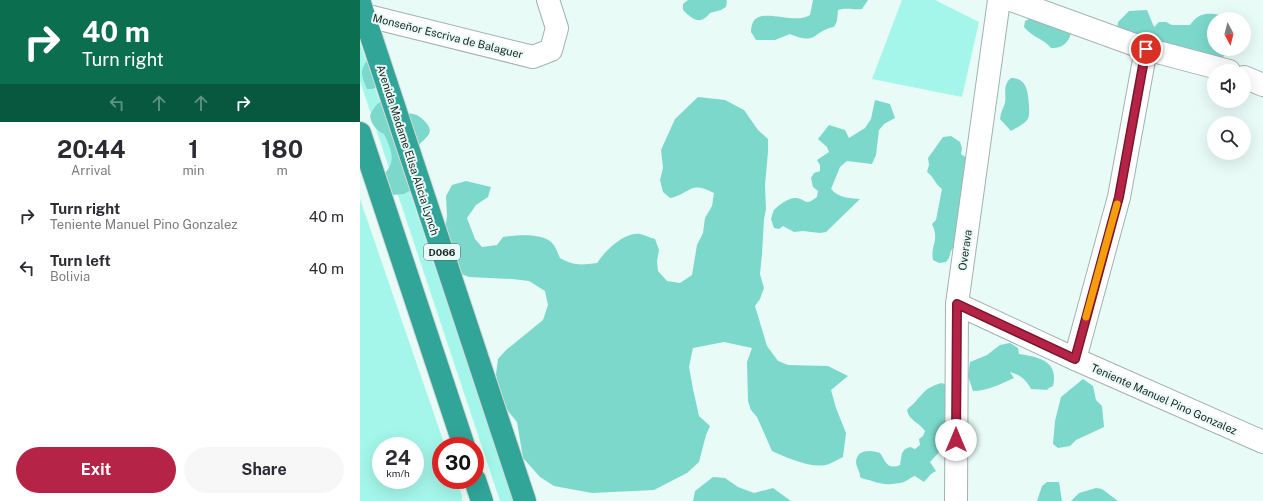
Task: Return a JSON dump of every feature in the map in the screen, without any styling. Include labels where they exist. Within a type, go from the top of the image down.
[{"type":"highway","name":"Avenida Madame Elisa Alicia Lynch","points":[[362,9],[525,501]]},
{"type":"highway","points":[[360,133],[461,437]]},
{"type":"highway","points":[[478,489],[482,501]]},
{"type":"street","name":"Monseñor Escriva de Balaguer","points":[[362,9],[533,57],[552,50],[557,28],[548,0]]},
{"type":"street","name":"Overava","points":[[956,501],[957,304],[999,0]]},
{"type":"street","points":[[1011,0],[1146,49],[1207,65]]},
{"type":"street","points":[[1075,359],[1119,197],[1146,49]]},
{"type":"street","points":[[1251,80],[1263,85]]},
{"type":"street","name":"Teniente Manuel Pino Gonzalez","points":[[957,304],[1075,359],[1263,442]]},
{"type":"shaded area","points":[[902,0],[935,0],[979,22],[962,97],[872,79]]},
{"type":"shaded area","points":[[360,43],[513,501],[500,501],[484,453],[484,437],[479,437],[360,81]]},
{"type":"shaded area","points":[[360,199],[442,437],[432,437],[432,489],[460,489],[462,501],[360,501]]},
{"type":"green space","points":[[688,0],[727,1],[726,7],[710,13],[703,19],[696,20],[683,10],[683,4]]},
{"type":"green space","points":[[813,0],[868,0],[862,9],[838,10],[837,21],[834,27],[822,31],[810,38],[806,39],[790,34],[775,40],[756,40],[751,32],[753,23],[758,18],[774,16],[802,18],[810,15]]},
{"type":"green space","points":[[1147,10],[1154,27],[1159,22],[1166,22],[1172,25],[1190,25],[1200,16],[1207,14],[1207,56],[1224,56],[1221,58],[1164,53],[1157,39],[1117,31],[1118,22],[1129,11]]},
{"type":"green space","points":[[1031,18],[1071,33],[1070,37],[1064,45],[1051,48],[1024,27],[1025,21]]},
{"type":"green space","points":[[369,57],[384,85],[372,89],[367,89],[362,76],[364,66]]},
{"type":"green space","points":[[1011,78],[1020,80],[1026,87],[1029,117],[1025,122],[1011,131],[1000,119],[1005,102],[1006,84]]},
{"type":"green space","points":[[698,97],[725,100],[744,110],[758,130],[768,139],[765,185],[766,209],[760,274],[764,288],[760,299],[755,306],[767,346],[778,361],[788,365],[828,366],[848,376],[831,390],[836,408],[846,433],[843,457],[830,464],[820,466],[806,464],[772,451],[748,401],[747,362],[752,348],[724,342],[693,348],[689,367],[693,389],[699,416],[710,426],[699,462],[687,473],[654,490],[592,493],[554,486],[540,477],[523,458],[517,422],[508,411],[500,396],[496,374],[498,359],[506,350],[543,320],[548,305],[545,291],[529,281],[469,277],[456,272],[444,236],[447,216],[446,196],[452,185],[466,181],[491,187],[488,197],[476,205],[467,218],[475,239],[482,247],[497,245],[503,237],[521,235],[534,236],[545,238],[550,241],[555,247],[560,258],[565,261],[574,264],[587,264],[597,263],[610,248],[621,239],[634,234],[640,234],[655,239],[659,250],[657,261],[658,271],[667,281],[680,283],[692,275],[697,245],[703,233],[705,218],[712,206],[714,193],[706,189],[695,188],[670,198],[663,192],[660,180],[663,168],[661,150],[675,119]]},
{"type":"green space","points":[[385,99],[403,111],[418,116],[426,123],[430,131],[416,149],[413,189],[404,194],[392,195],[381,177],[387,170],[392,160],[391,152],[384,134],[375,127],[370,116],[376,106]]},
{"type":"green space","points":[[875,100],[890,104],[895,118],[884,124],[879,130],[876,155],[872,164],[847,161],[840,167],[831,189],[841,196],[860,199],[826,232],[794,232],[783,226],[779,229],[774,228],[771,219],[772,214],[781,204],[793,198],[810,202],[817,197],[818,191],[813,187],[811,178],[814,173],[820,171],[820,165],[817,160],[829,152],[827,147],[818,139],[829,125],[845,130],[849,138],[865,128],[871,119]]},
{"type":"green space","points":[[951,136],[960,142],[962,148],[961,154],[967,158],[961,235],[946,262],[939,263],[933,260],[932,255],[935,235],[932,224],[936,220],[942,189],[927,172],[929,165],[928,158],[943,137]]},
{"type":"green space","points":[[1010,343],[1018,348],[1019,354],[1040,359],[1050,366],[1053,371],[1054,378],[1053,386],[1047,389],[1049,390],[1031,389],[1023,378],[1010,372],[1014,378],[999,385],[973,391],[968,376],[970,362],[987,355],[1000,345]]},
{"type":"green space","points":[[1083,379],[1093,386],[1096,400],[1102,406],[1104,427],[1076,440],[1070,446],[1058,448],[1053,444],[1055,421],[1061,397]]},
{"type":"green space","points":[[941,383],[952,386],[952,443],[940,444],[941,450],[930,462],[936,471],[924,482],[915,476],[904,482],[892,484],[884,484],[860,477],[856,462],[859,455],[862,453],[873,451],[880,453],[887,464],[890,466],[896,466],[900,465],[902,453],[905,449],[910,447],[915,449],[920,445],[919,439],[923,436],[925,431],[910,417],[907,410],[932,386]]},
{"type":"green space","points":[[713,477],[725,478],[738,487],[754,493],[773,488],[791,501],[693,501],[695,491]]},
{"type":"green space","points":[[1047,482],[1059,482],[1062,501],[1037,501],[1042,486]]},
{"type":"green space","points":[[1096,488],[1102,489],[1118,501],[1071,501],[1079,493]]},
{"type":"slow traffic","points":[[1086,317],[1117,204]]},
{"type":"route","points":[[956,440],[957,304],[1075,359],[1119,197],[1146,49]]}]
